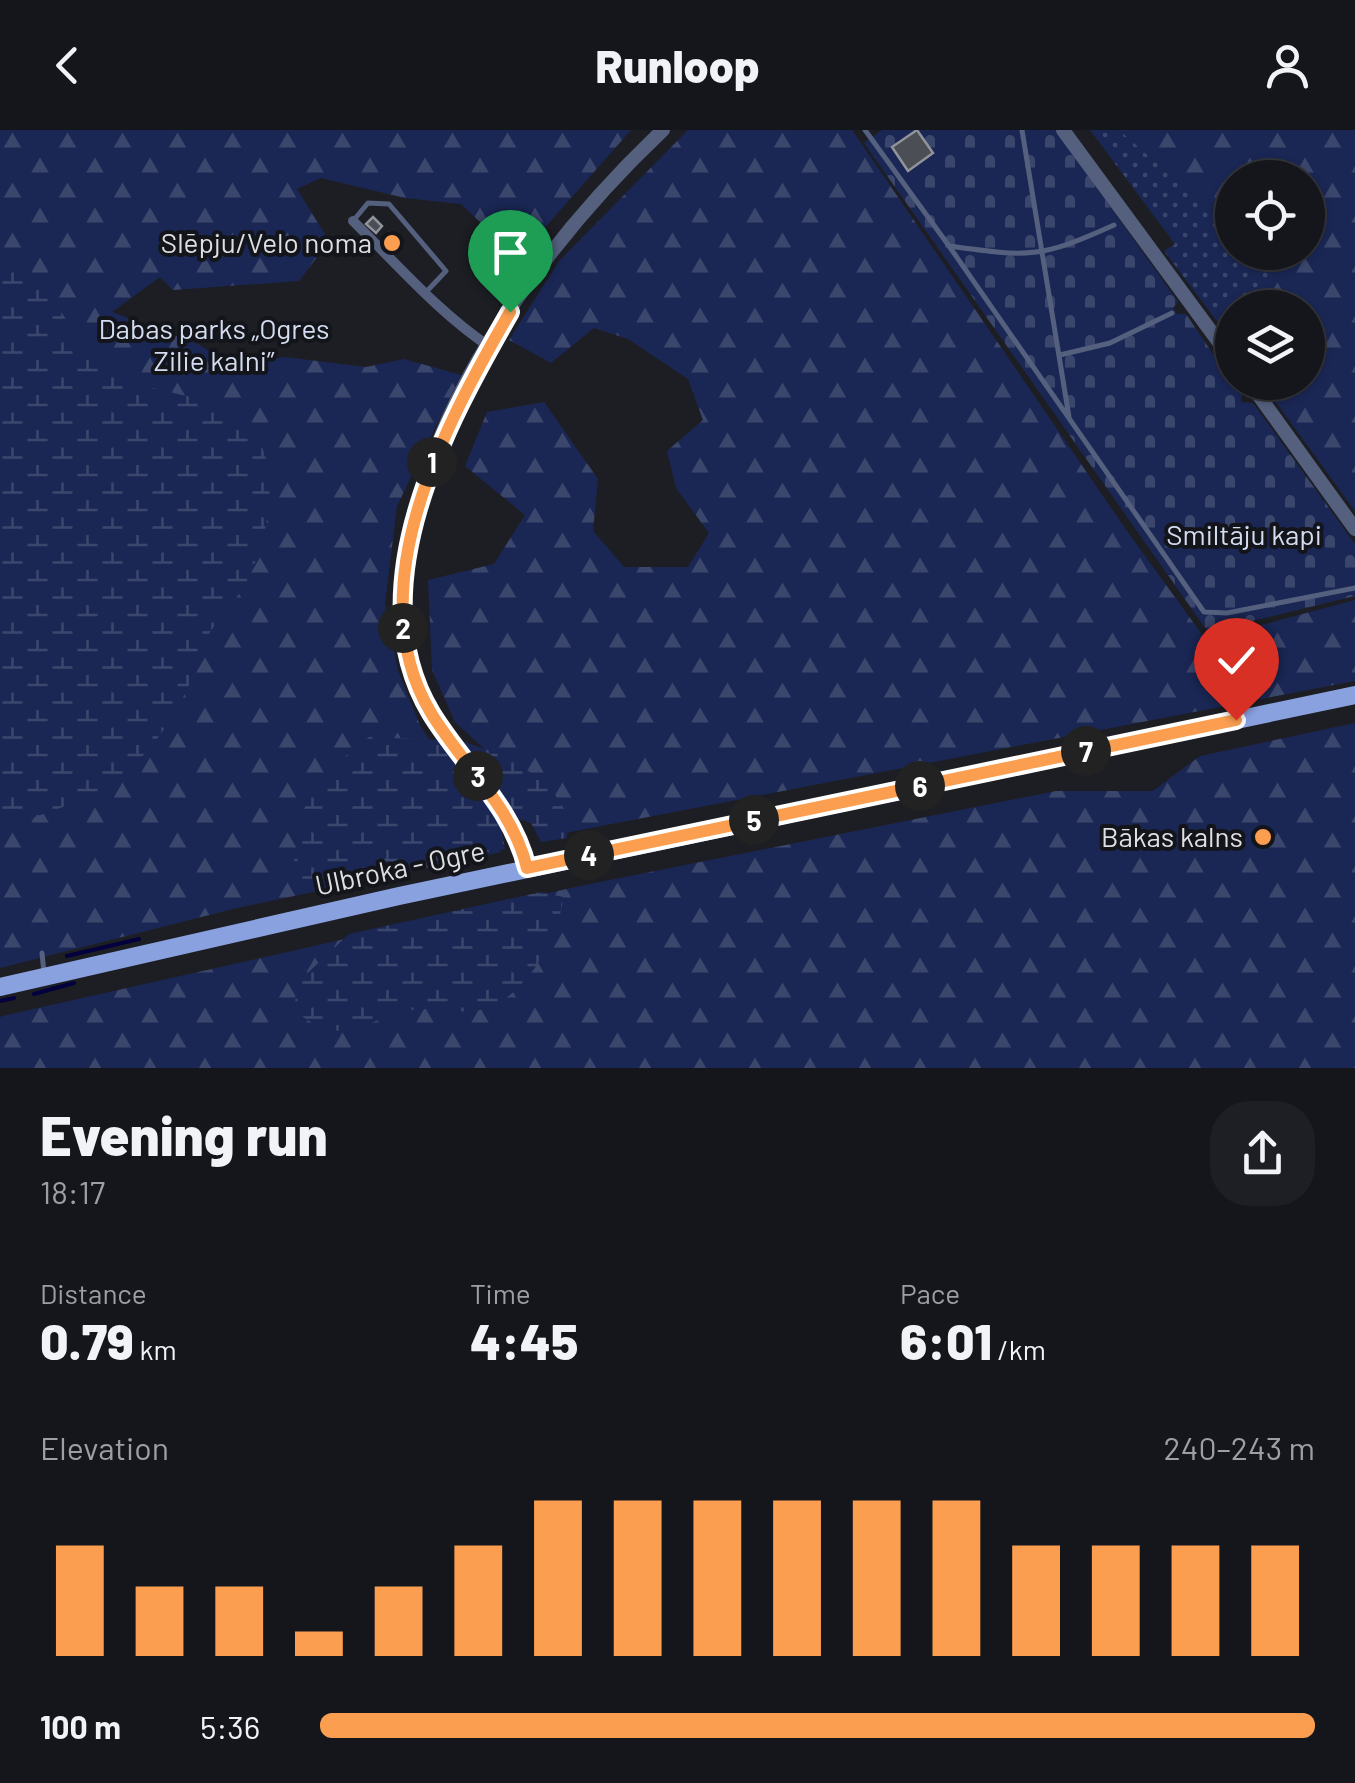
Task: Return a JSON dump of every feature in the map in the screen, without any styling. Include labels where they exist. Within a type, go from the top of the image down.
[{"type":"main road","name":"Ulbroka - Ogre","points":[[0,987],[527,868],[1355,695]]},
{"type":"street","points":[[527,868],[514,827],[419,692],[404,646],[408,563],[432,458],[490,347],[546,257],[663,130]]},
{"type":"street","points":[[1062,130],[1215,337]]},
{"type":"street","points":[[353,221],[426,291],[454,324],[490,347]]},
{"type":"street","points":[[1262,400],[1355,529]]},
{"type":"lane","points":[[865,130],[1208,614],[1355,588]]},
{"type":"lane","points":[[1022,130],[1069,420]]},
{"type":"lane","points":[[353,221],[368,203],[389,204],[446,271],[426,291]]},
{"type":"lane","points":[[949,246],[994,255],[1043,252],[1114,224]]},
{"type":"lane","points":[[1060,355],[1110,343],[1172,313]]},
{"type":"lane","points":[[42,953],[44,976]]},
{"type":"green space","name":"Dabas parks „Ogres Zilie kalni”","points":[[0,130],[631,130],[518,258],[461,204],[405,198],[321,178],[297,189],[329,241],[299,281],[173,290],[160,277],[112,312],[198,344],[233,365],[285,357],[366,367],[404,359],[461,375],[397,506],[385,604],[398,671],[420,725],[501,852],[237,908],[0,968]]},
{"type":"green space","points":[[688,130],[852,130],[1206,640],[1355,600],[1355,681],[544,837],[517,779],[455,722],[432,670],[428,580],[494,564],[525,515],[465,466],[487,412],[544,402],[598,479],[593,531],[624,567],[688,567],[709,533],[676,488],[667,451],[703,420],[688,379],[628,339],[594,328],[551,363],[509,340],[559,261]]},
{"type":"green space","name":"Smiltāju kapi","points":[[882,130],[1056,130],[1178,302],[1173,308],[1177,314],[1186,314],[1215,357],[1215,400],[1253,403],[1355,544],[1355,596],[1208,632],[864,143]]},
{"type":"green space","points":[[1090,130],[1119,130],[1215,213],[1215,270],[1281,271],[1268,290],[1215,290],[1215,318],[1164,251],[1175,244]]},
{"type":"green space","points":[[1119,130],[1355,130],[1355,511],[1274,400],[1325,400],[1325,290],[1268,290],[1280,270],[1325,270],[1325,160],[1215,160],[1215,213]]},
{"type":"green space","points":[[0,260],[34,280],[47,293],[105,366],[142,385],[204,400],[241,418],[264,451],[270,493],[263,537],[248,578],[207,637],[182,699],[150,748],[119,777],[92,794],[0,827]]},
{"type":"green space","points":[[1355,723],[1355,1068],[0,1068],[0,1017],[7,1015],[580,886],[1056,791],[1153,791],[1200,756]]},
{"type":"green space","points":[[369,737],[462,741],[507,757],[548,784],[568,815],[567,838],[541,842],[531,823],[513,817],[501,828],[505,849],[303,885],[292,873],[304,809],[317,779]]},
{"type":"green space","points":[[541,892],[563,897],[555,930],[525,981],[496,1004],[471,1011],[410,1010],[340,1031],[312,1023],[295,1011],[296,984],[349,934]]},
{"type":"building","points":[[917,130],[933,153],[908,171],[892,147]]},
{"type":"building","points":[[373,217],[382,226],[376,233],[366,224]]},
{"type":"building","name":"Slēpju/Velo noma","points":[[389,233],[402,245],[395,252],[383,240]]},
{"type":"waterway","points":[[67,956],[139,939]]},
{"type":"waterway","points":[[34,994],[74,983]]},
{"type":"waterway","points":[[0,1001],[14,998]]},
{"type":"place","name":"Slēpju/Velo noma","points":[[392,243]]},
{"type":"place","name":"Bākas kalns","points":[[1263,837]]},
{"type":"route","points":[[510,312],[466,386],[432,458],[408,563],[402,613],[404,646],[419,692],[436,722],[514,827],[527,868],[1236,720]]}]
